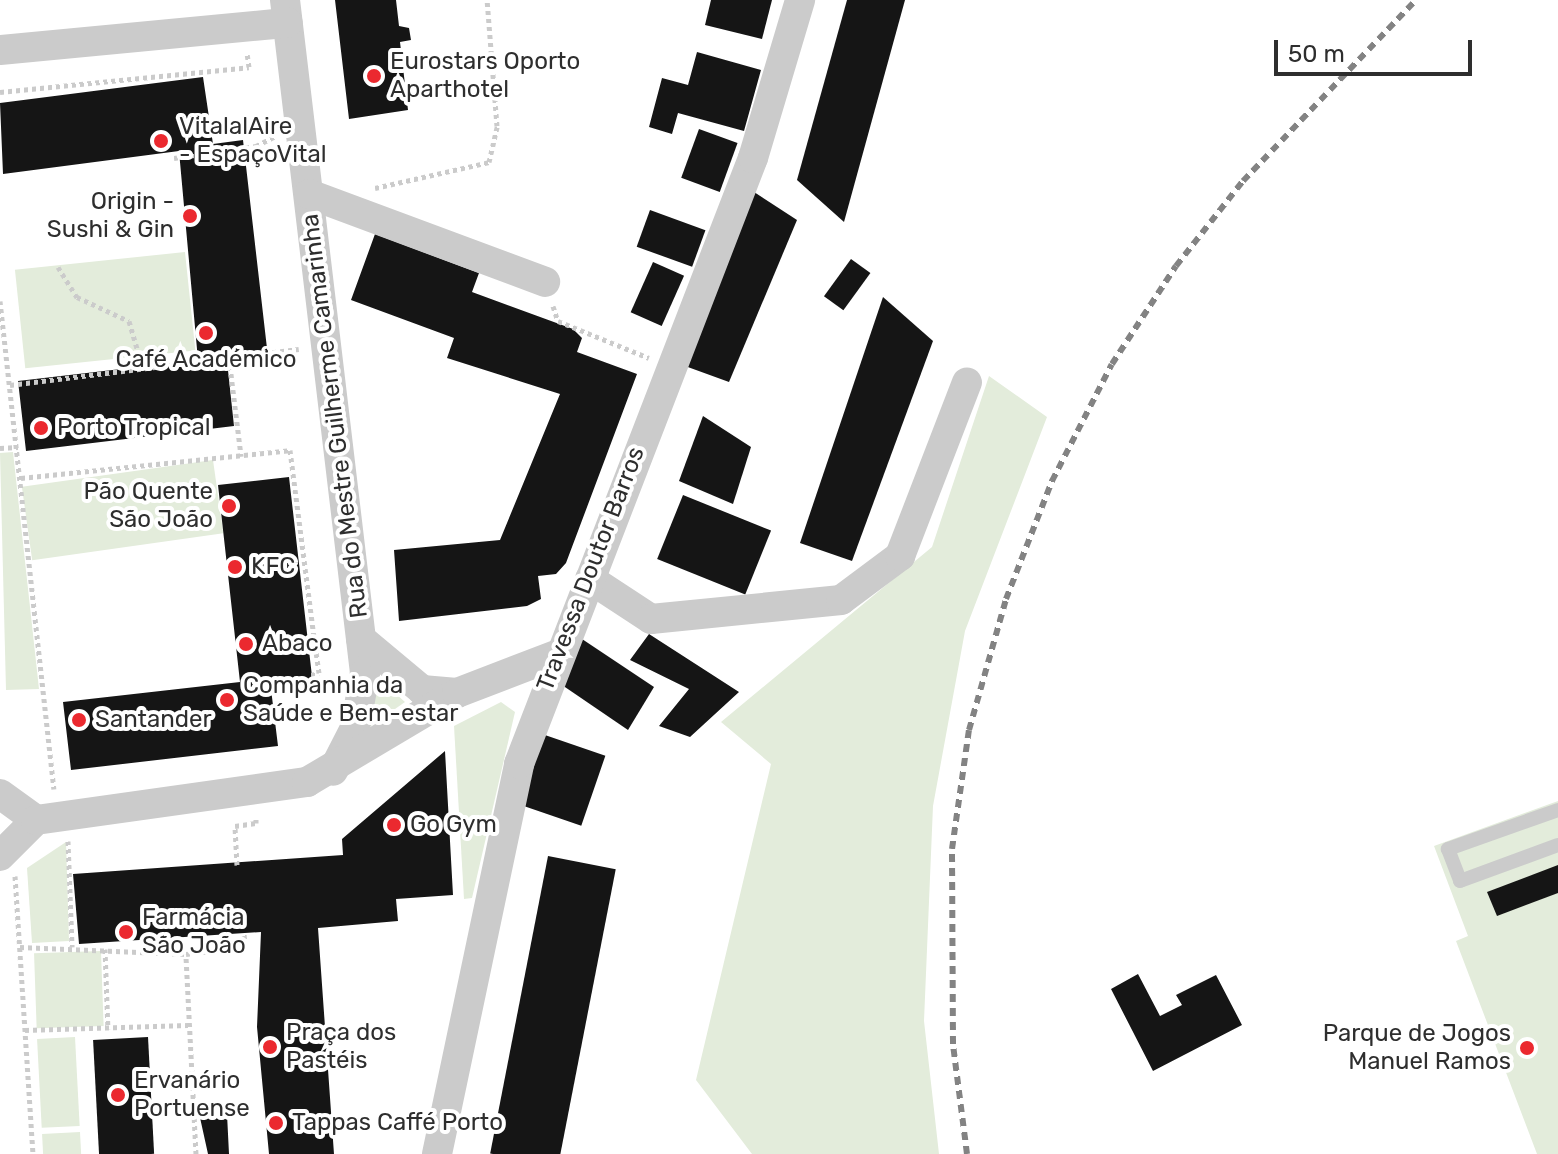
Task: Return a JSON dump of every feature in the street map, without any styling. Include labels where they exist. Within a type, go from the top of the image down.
[{"type":"street","name":"Travessa Doutor Barros","points":[[437,1154],[519,764],[556,655],[590,579],[668,366],[762,133],[800,0]]},
{"type":"street","name":"Rua do Mestre Guilherme Camarinha","points":[[0,50],[286,12],[361,639],[363,699],[333,771]]},
{"type":"street","name":"Rua do Mestre Guilherme Camarinha","points":[[309,194],[545,282]]},
{"type":"street","points":[[590,579],[651,619],[841,600],[900,556],[967,382]]},
{"type":"street","name":"Rua do Mestre Guilherme Camarinha","points":[[361,639],[422,690],[457,693]]},
{"type":"street","name":"Rua do Mestre Guilherme Camarinha","points":[[36,820],[259,794],[333,771],[457,693],[556,655]]},
{"type":"street","points":[[0,794],[36,820],[10,861]]},
{"type":"lane","points":[[1558,810],[1448,849],[1460,881],[1558,845]]},
{"type":"path","points":[[351,209],[366,190],[489,162],[497,126],[487,0]]},
{"type":"path","points":[[0,92],[249,67]]},
{"type":"path","points":[[174,158],[301,135]]},
{"type":"path","points":[[58,267],[77,297],[129,321],[143,369]]},
{"type":"path","points":[[545,282],[558,321],[668,366]]},
{"type":"path","points":[[0,301],[3,356],[18,447],[54,789]]},
{"type":"path","points":[[10,385],[328,346]]},
{"type":"path","points":[[229,358],[241,456]]},
{"type":"path","points":[[0,448],[18,447]]},
{"type":"path","points":[[21,478],[290,450],[319,673],[311,675]]},
{"type":"path","points":[[315,646],[361,639]]},
{"type":"path","points":[[237,865],[235,826],[256,823],[259,794]]},
{"type":"path","points":[[68,839],[72,947]]},
{"type":"path","points":[[10,861],[15,876],[33,1154]]},
{"type":"path","points":[[20,947],[186,954],[245,947],[244,933]]},
{"type":"path","points":[[105,949],[108,1029]]},
{"type":"path","points":[[186,954],[196,1154]]},
{"type":"path","points":[[25,1030],[188,1025]]},
{"type":"green space","points":[[185,252],[195,350],[25,368],[15,270]]},
{"type":"green space","points":[[989,376],[1047,417],[965,631],[933,806],[924,1021],[939,1154],[752,1154],[696,1080],[771,764],[721,722],[932,547]]},
{"type":"green space","points":[[13,452],[39,689],[6,690],[0,453]]},
{"type":"green space","points":[[213,460],[223,533],[32,560],[22,487]]},
{"type":"green space","points":[[376,676],[405,702],[368,728]]},
{"type":"green space","points":[[501,702],[515,712],[472,898],[464,899],[454,726]]},
{"type":"green space","name":"Parque de Jogos Manuel Ramos","points":[[1558,801],[1558,1154],[1537,1154],[1456,941],[1468,936],[1434,846]]},
{"type":"green space","points":[[66,842],[69,941],[32,943],[27,868]]},
{"type":"green space","points":[[101,951],[104,1026],[37,1028],[34,953]]},
{"type":"green space","points":[[75,1037],[80,1126],[42,1128],[37,1039]]},
{"type":"green space","points":[[80,1132],[81,1154],[43,1154],[42,1134]]},
{"type":"building","name":"Eurostars Oporto Aparthotel","points":[[335,0],[396,0],[399,26],[409,28],[411,40],[400,42],[408,110],[349,119]]},
{"type":"building","points":[[711,0],[772,0],[762,39],[705,25]]},
{"type":"building","points":[[847,0],[905,0],[844,222],[797,180]]},
{"type":"building","points":[[697,52],[761,70],[744,131],[678,113],[672,134],[649,127],[662,78],[688,85]]},
{"type":"building","points":[[203,77],[213,144],[243,140],[268,357],[227,361],[234,426],[26,451],[18,381],[198,360],[179,151],[3,174],[0,103]]},
{"type":"building","points":[[699,129],[738,143],[720,192],[681,178]]},
{"type":"building","points":[[751,190],[797,220],[729,382],[685,366]]},
{"type":"building","points":[[650,210],[705,230],[692,267],[637,247]]},
{"type":"building","points":[[375,234],[479,273],[472,292],[573,329],[582,338],[577,352],[637,374],[566,563],[556,574],[538,576],[541,599],[527,606],[399,621],[394,550],[500,540],[560,394],[447,358],[454,338],[351,300]]},
{"type":"building","points":[[851,259],[870,273],[843,310],[824,296]]},
{"type":"building","points":[[653,262],[684,276],[662,326],[631,312]]},
{"type":"building","points":[[883,297],[933,341],[852,561],[800,543]]},
{"type":"building","points":[[703,416],[751,447],[733,504],[679,481]]},
{"type":"building","points":[[289,477],[313,685],[271,689],[278,746],[71,770],[63,702],[240,682],[218,485]]},
{"type":"building","points":[[683,495],[771,531],[745,595],[657,559]]},
{"type":"building","points":[[649,634],[739,692],[690,737],[659,726],[689,689],[630,660]]},
{"type":"building","points":[[579,637],[654,687],[628,730],[562,685]]},
{"type":"building","points":[[542,734],[605,756],[581,826],[518,804]]},
{"type":"building","points":[[445,751],[453,895],[396,899],[398,921],[318,928],[334,1154],[269,1154],[257,1027],[261,932],[79,944],[73,874],[343,855],[342,839]]},
{"type":"building","points":[[548,856],[616,869],[560,1154],[490,1153]]},
{"type":"building","points":[[1558,865],[1558,893],[1497,916],[1487,892]]},
{"type":"building","points":[[1138,974],[1160,1016],[1182,1005],[1176,995],[1216,975],[1242,1025],[1153,1071],[1111,989]]},
{"type":"building","points":[[148,1037],[154,1154],[99,1154],[93,1040]]},
{"type":"building","points":[[197,1104],[205,1104],[206,1115],[227,1114],[229,1154],[208,1154]]},
{"type":"railway","points":[[967,1154],[953,1044],[952,849],[969,730],[1006,599],[1052,481],[1112,364],[1176,266],[1243,181],[1416,0]]},
{"type":"place","name":"Eurostars Oporto Aparthotel","points":[[374,76]]},
{"type":"place","name":"VitalalAire - EspaçoVital","points":[[161,141]]},
{"type":"place","name":"Origin - Sushi & Gin","points":[[190,216]]},
{"type":"place","name":"Café Académico","points":[[206,333]]},
{"type":"place","name":"Porto Tropical","points":[[41,428]]},
{"type":"place","name":"Pão Quente São João","points":[[229,506]]},
{"type":"place","name":"KFC","points":[[235,567]]},
{"type":"place","name":"Abaco","points":[[246,644]]},
{"type":"place","name":"Companhia da Saúde e Bem-estar","points":[[227,700]]},
{"type":"place","name":"Santander","points":[[79,720]]},
{"type":"place","name":"Go Gym","points":[[394,825]]},
{"type":"place","name":"Farmácia São João","points":[[126,932]]},
{"type":"place","name":"Praça dos Pastéis","points":[[270,1047]]},
{"type":"place","name":"Parque de Jogos Manuel Ramos","points":[[1527,1048]]},
{"type":"place","name":"Ervanário Portuense","points":[[118,1095]]},
{"type":"place","name":"Tappas Caffé Porto","points":[[276,1123]]}]
